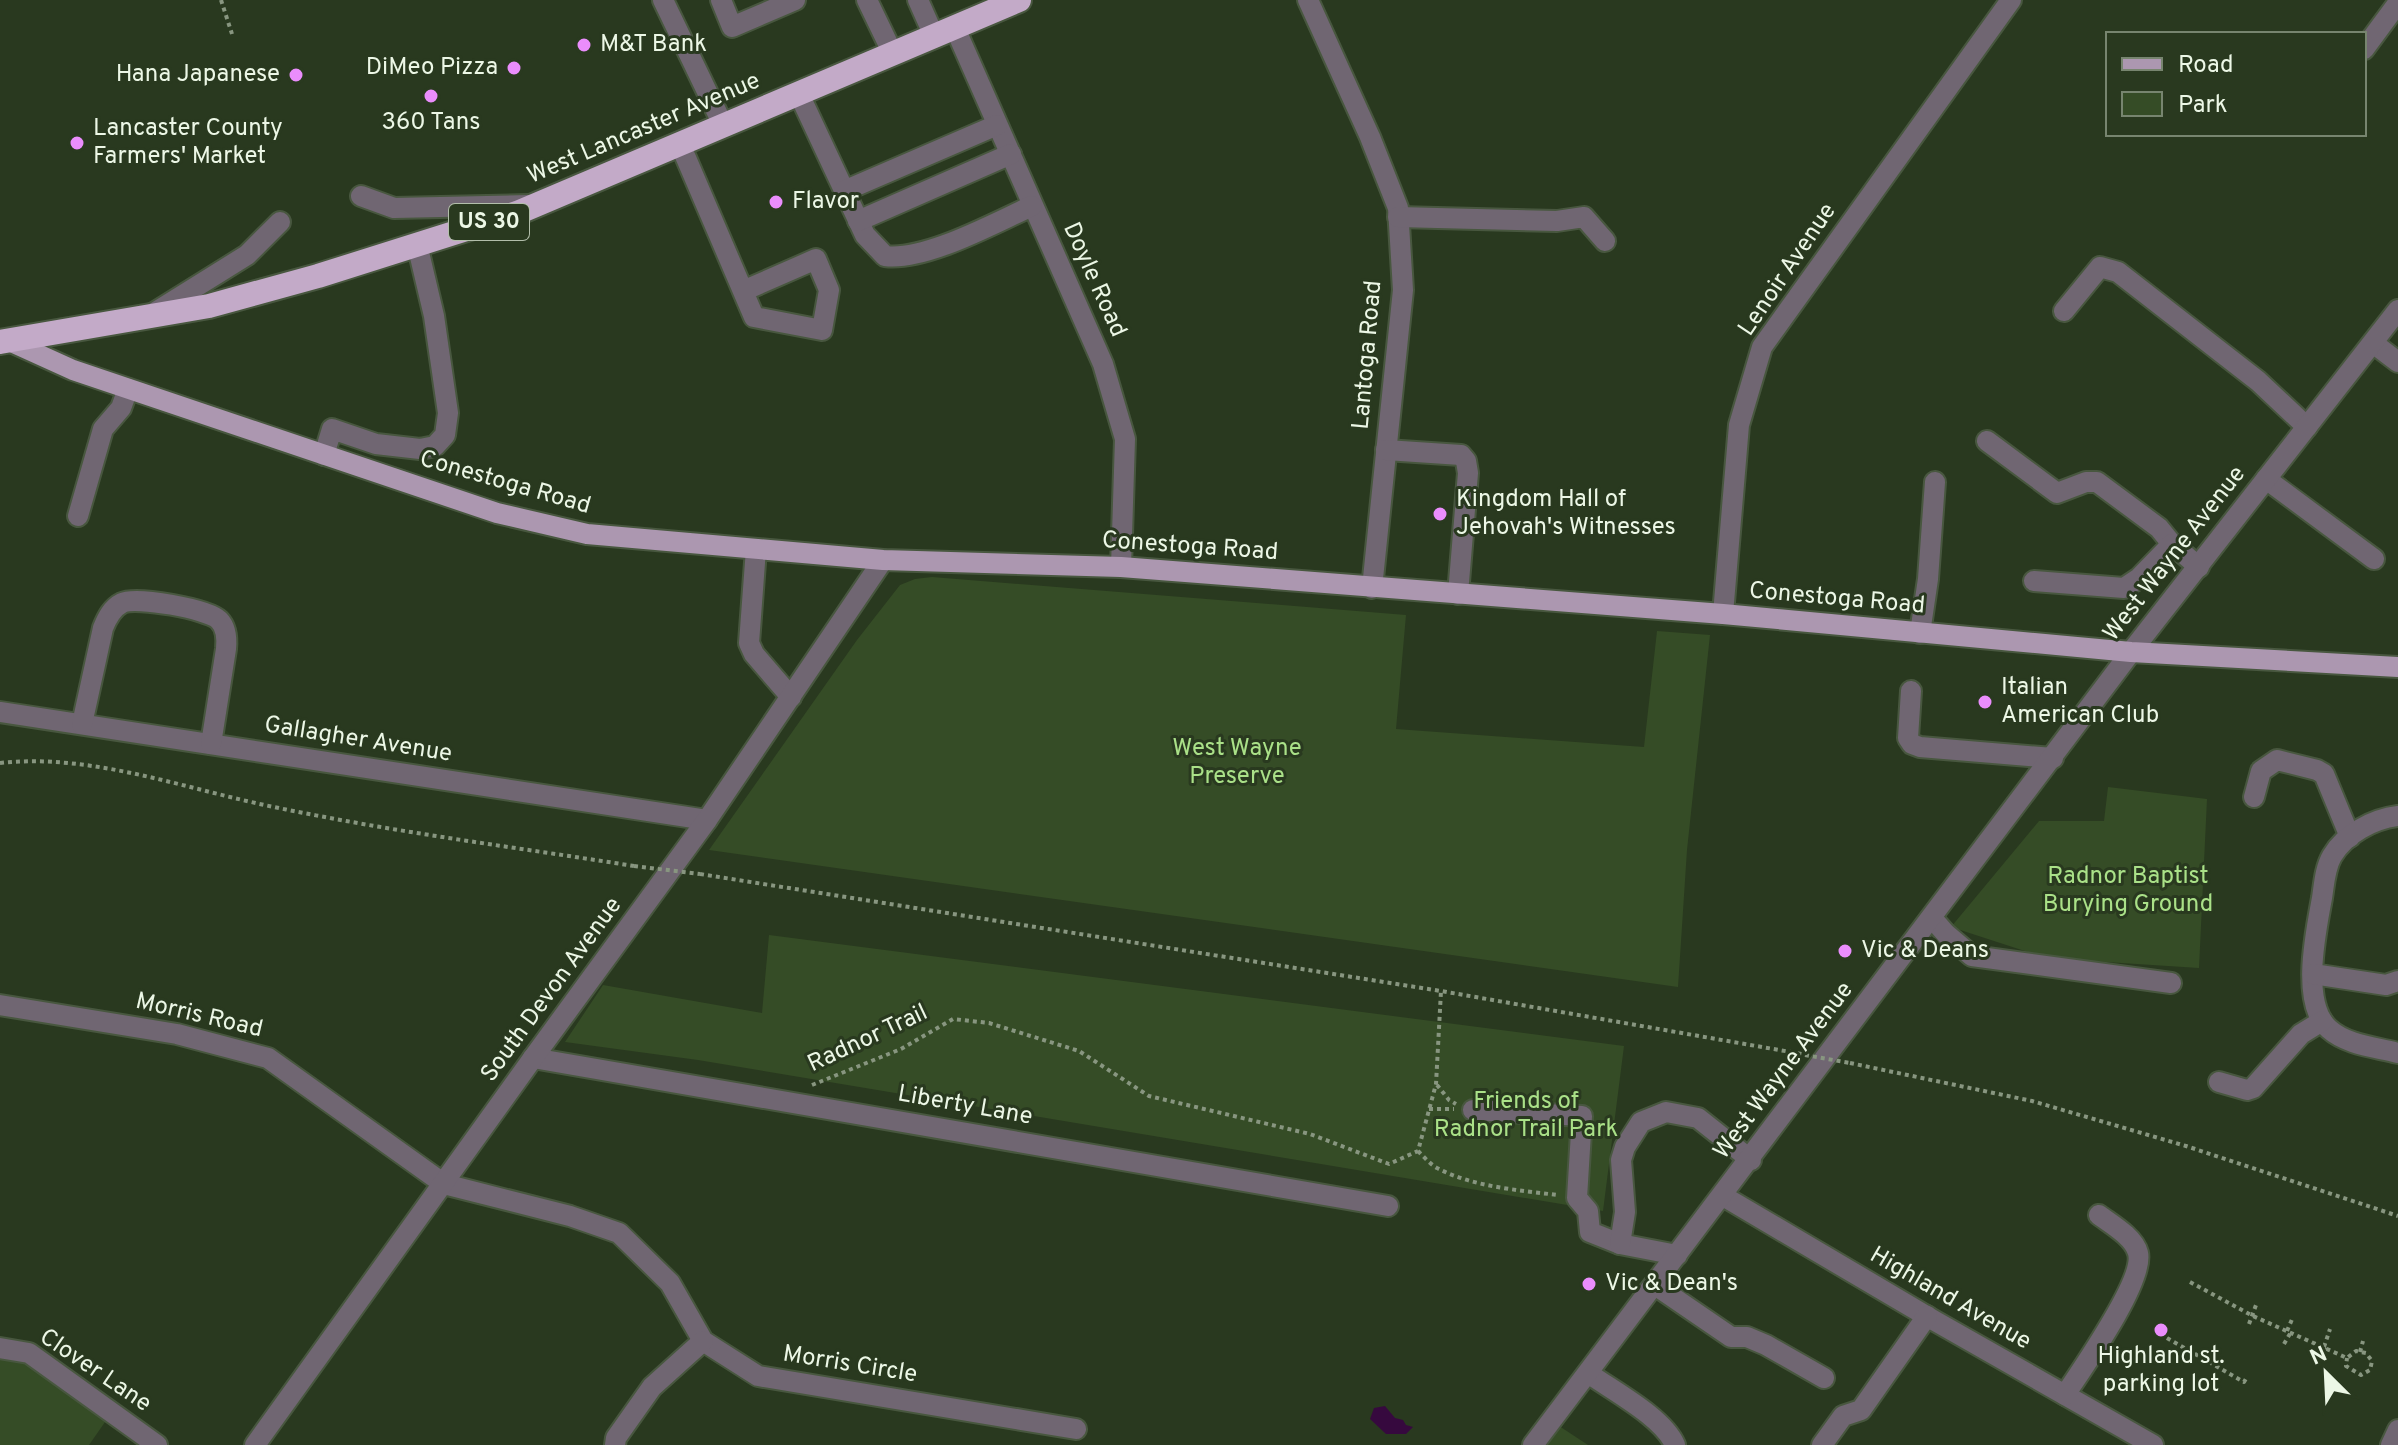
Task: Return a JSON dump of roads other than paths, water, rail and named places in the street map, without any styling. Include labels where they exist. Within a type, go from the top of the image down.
[{"type":"highway","name":"West Lancaster Avenue","points":[[3,340],[209,306],[417,244],[537,204],[1019,0]]},
{"type":"main road","name":"Conestoga Road","points":[[3,340],[73,370],[497,513],[587,534],[883,560],[1121,567],[1723,614],[2131,652],[2398,667]]},
{"type":"street","points":[[663,0],[723,125]]},
{"type":"street","points":[[721,0],[732,27],[795,0]]},
{"type":"street","points":[[867,0],[893,54]]},
{"type":"street","name":"Doyle Road","points":[[918,0],[945,32],[997,125],[1116,400],[1125,439],[1121,567]]},
{"type":"street","name":"Lantoga Road","points":[[1308,0],[1370,137],[1398,208],[1403,290],[1372,588]]},
{"type":"street","name":"Lenoir Avenue","points":[[1723,614],[1739,425],[1762,347],[2011,0]]},
{"type":"street","points":[[2366,46],[2398,3]]},
{"type":"street","points":[[799,94],[858,221],[874,248],[885,256],[897,257],[936,247],[1032,206]]},
{"type":"street","points":[[844,191],[997,125]]},
{"type":"street","points":[[680,144],[754,317],[822,330],[829,290],[816,259],[743,291]]},
{"type":"street","points":[[858,221],[1011,154]]},
{"type":"street","points":[[361,196],[394,208],[537,204]]},
{"type":"street","points":[[1398,217],[1557,221],[1584,217],[1605,241]]},
{"type":"street","points":[[147,317],[247,255],[280,222]]},
{"type":"street","points":[[324,455],[332,429],[376,444],[420,449],[435,446],[445,435],[448,413],[434,316],[417,244]]},
{"type":"street","points":[[2064,311],[2100,267],[2118,272],[2258,381],[2307,427]]},
{"type":"street","name":"West Wayne Avenue","points":[[1533,1445],[1751,1160],[2131,652],[2398,310]]},
{"type":"street","points":[[2373,343],[2398,362]]},
{"type":"street","points":[[78,516],[103,429],[121,408],[128,389]]},
{"type":"street","points":[[1987,441],[2057,493],[2086,482],[2097,482],[2159,528],[2199,567]]},
{"type":"street","points":[[366,469],[376,444]]},
{"type":"street","points":[[1386,450],[1461,455],[1466,461],[1468,473],[1458,594]]},
{"type":"street","points":[[2266,479],[2374,559]]},
{"type":"street","points":[[1920,633],[1928,579],[1935,482]]},
{"type":"street","points":[[2034,581],[2124,588],[2139,578],[2172,544]]},
{"type":"street","points":[[756,549],[749,643],[754,654],[791,697]]},
{"type":"street","name":"South Devon Avenue","points":[[255,1445],[707,820],[883,560]]},
{"type":"street","points":[[82,724],[103,628],[110,613],[123,602],[148,601],[213,615],[222,623],[227,635],[226,649],[211,744]]},
{"type":"street","points":[[1911,691],[1908,738],[1912,744],[2053,758]]},
{"type":"street","name":"Gallagher Avenue","points":[[0,712],[707,820]]},
{"type":"street","points":[[2254,797],[2261,771],[2277,760],[2317,770],[2324,774],[2350,837]]},
{"type":"street","points":[[2398,816],[2363,827],[2334,853],[2328,863],[2313,946],[2316,1011],[2329,1030],[2347,1040],[2398,1053]]},
{"type":"street","points":[[1932,918],[1972,956],[2171,983]]},
{"type":"street","points":[[2313,974],[2386,985],[2398,981]]},
{"type":"street","name":"Morris Road","points":[[0,1005],[177,1034],[268,1058],[444,1184]]},
{"type":"street","points":[[2219,1082],[2247,1090],[2253,1088],[2301,1034],[2322,1021]]},
{"type":"street","name":"Liberty Lane","points":[[533,1058],[1388,1206]]},
{"type":"street","points":[[1469,1109],[1582,1116],[1577,1198],[1588,1211],[1590,1232],[1620,1244],[1677,1255]]},
{"type":"street","points":[[1620,1244],[1625,1212],[1621,1160],[1625,1147],[1641,1122],[1666,1112],[1698,1118],[1751,1160]]},
{"type":"street","name":"Morris Circle","points":[[444,1184],[570,1216],[619,1233],[670,1283],[703,1341],[758,1376],[1076,1429]]},
{"type":"street","name":"Highland Avenue","points":[[1723,1196],[2153,1445]]},
{"type":"street","points":[[2065,1395],[2131,1289],[2140,1268],[2134,1244],[2099,1215]]},
{"type":"street","points":[[1655,1285],[1731,1337],[1747,1337],[1766,1345],[1824,1378]]},
{"type":"street","points":[[1822,1445],[1843,1416],[1861,1410],[1927,1316]]},
{"type":"street","points":[[615,1445],[616,1438],[652,1387],[703,1341]]},
{"type":"street","name":"Clover Lane","points":[[0,1348],[29,1353],[157,1445]]},
{"type":"street","points":[[1588,1373],[1656,1421],[1675,1445]]},
{"type":"street","points":[[2391,1445],[2398,1430]]},
{"type":"place","name":"M&T Bank","points":[[584,45]]},
{"type":"place","name":"DiMeo Pizza","points":[[514,68]]},
{"type":"place","name":"Hana Japanese","points":[[296,75]]},
{"type":"place","name":"360 Tans","points":[[431,96]]},
{"type":"place","name":"Lancaster County Farmers' Market","points":[[77,143]]},
{"type":"place","name":"Flavor","points":[[776,202]]},
{"type":"place","name":"Kingdom Hall of Jehovah's Witnesses","points":[[1440,514]]},
{"type":"place","name":"Italian American Club","points":[[1985,702]]},
{"type":"place","name":"Vic & Deans","points":[[1845,951]]},
{"type":"place","name":"Vic & Dean's","points":[[1589,1284]]},
{"type":"place","name":"Highland st. parking lot","points":[[2161,1330]]},
{"type":"park label","name":"West Wayne Preserve","points":[[1237,763]]},
{"type":"park label","name":"Radnor Baptist Burying Ground","points":[[2128,891]]},
{"type":"park label","name":"Friends of Radnor Trail Park","points":[[1526,1116]]}]
